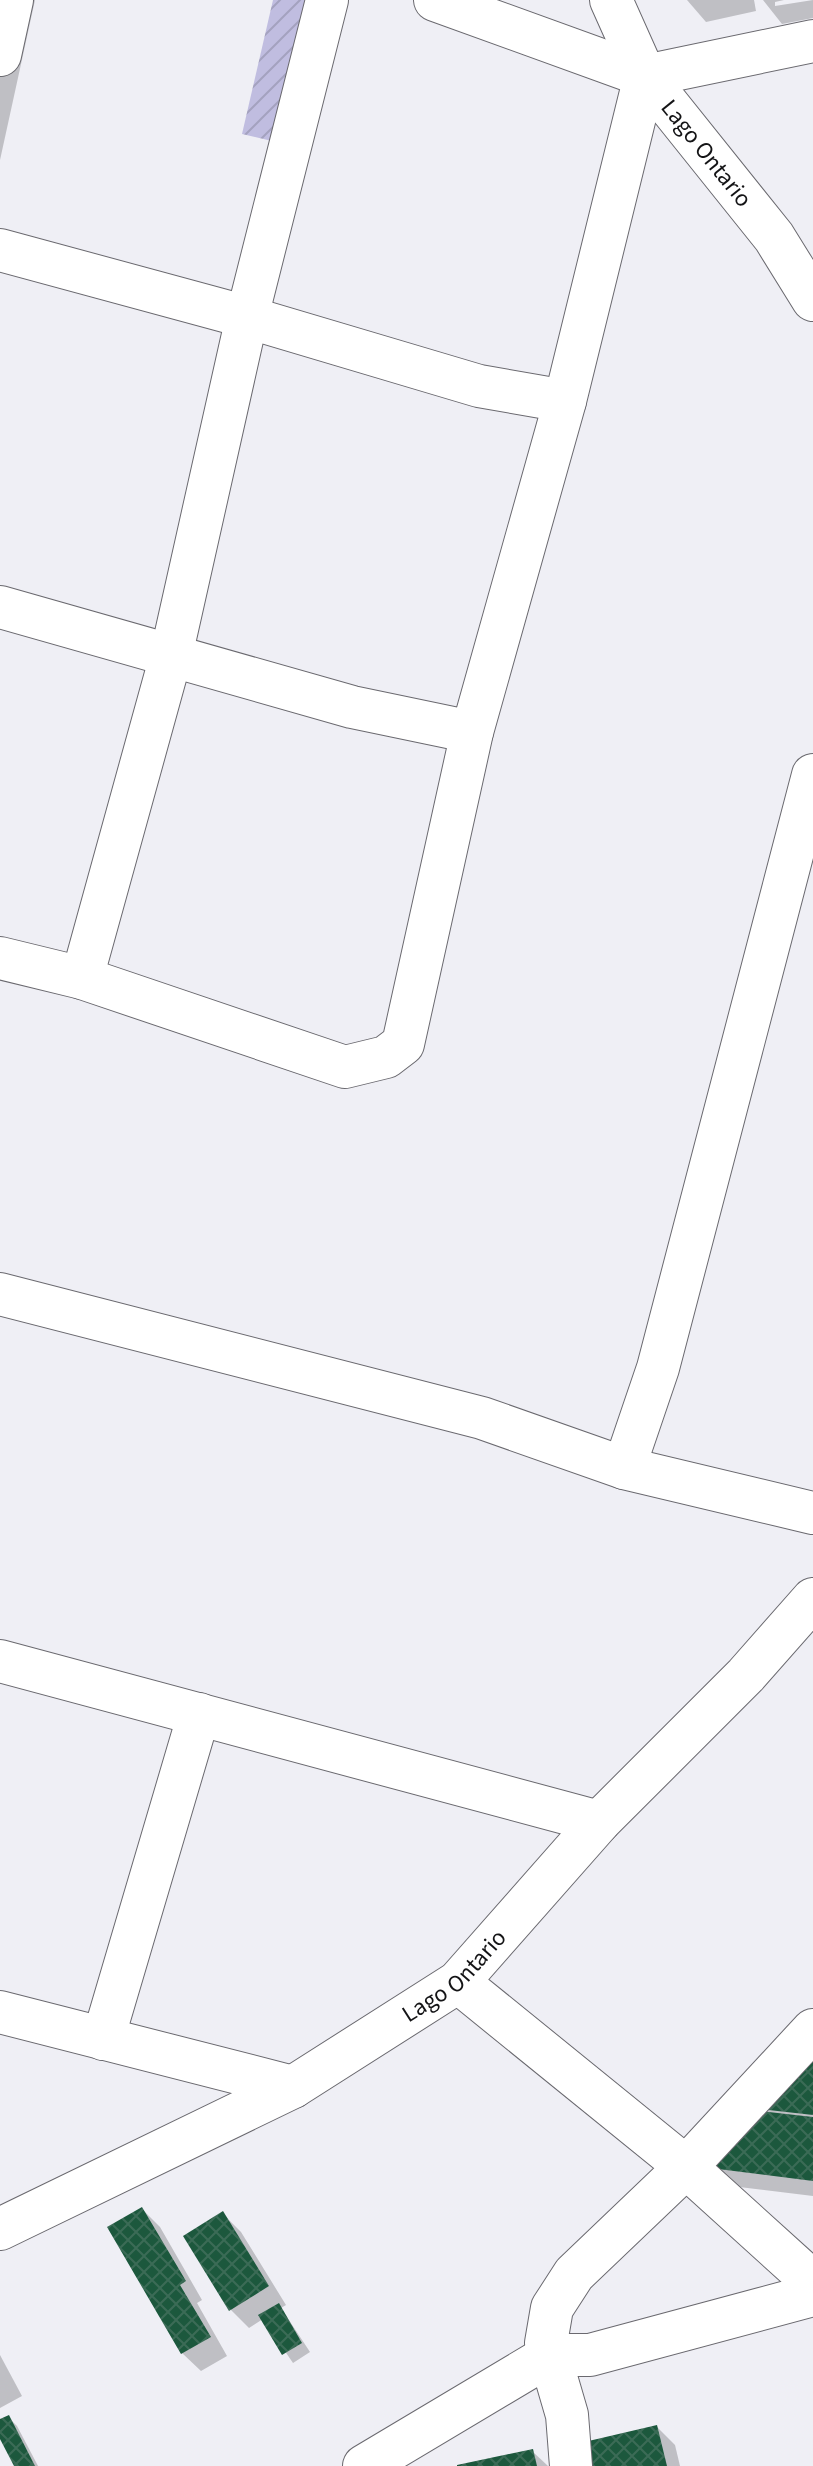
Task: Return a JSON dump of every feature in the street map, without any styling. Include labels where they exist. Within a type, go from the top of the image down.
[{"type":"street","points":[[0,55],[12,0]]},
{"type":"street","points":[[82,978],[171,656],[247,317],[327,0]]},
{"type":"street","points":[[435,0],[645,76],[813,41]]},
{"type":"street","name":"Lago Ontario","points":[[611,0],[645,76],[774,237],[813,300]]},
{"type":"street","points":[[0,958],[82,978],[345,1067],[386,1057],[403,1044],[472,732],[565,401],[645,76]]},
{"type":"street","points":[[0,250],[247,317],[479,386],[565,401]]},
{"type":"street","points":[[0,607],[352,707],[472,732]]},
{"type":"street","points":[[624,1468],[658,1368],[813,775]]},
{"type":"street","points":[[0,1294],[467,1414],[624,1468],[813,1513]]},
{"type":"street","name":"Lago Ontario","points":[[0,2229],[293,2087],[458,1982],[599,1822],[746,1675],[813,1599]]},
{"type":"street","points":[[0,1661],[599,1822]]},
{"type":"street","points":[[103,2039],[199,1714]]},
{"type":"street","points":[[458,1982],[686,2167],[813,2282]]},
{"type":"street","points":[[0,2012],[293,2087]]},
{"type":"street","points":[[571,2466],[567,2415],[546,2343],[552,2308],[574,2274],[686,2167],[813,2030]]},
{"type":"street","points":[[364,2466],[550,2355],[590,2355],[813,2295]]},
{"type":"shaded area","points":[[273,0],[312,0],[276,142],[242,134]]},
{"type":"building","points":[[813,2055],[813,2115],[759,2109]]},
{"type":"building","points":[[759,2111],[813,2117],[813,2181],[710,2168]]},
{"type":"building","points":[[142,2207],[186,2281],[180,2285],[211,2337],[181,2354],[107,2227]]},
{"type":"building","points":[[223,2211],[269,2286],[229,2311],[183,2236]]},
{"type":"building","points":[[279,2303],[302,2343],[282,2355],[258,2315]]},
{"type":"building","points":[[9,2415],[35,2466],[14,2466],[0,2439],[0,2419]]},
{"type":"building","points":[[657,2425],[667,2466],[585,2466],[580,2443]]},
{"type":"building","points":[[533,2449],[537,2466],[457,2466],[457,2465]]}]
